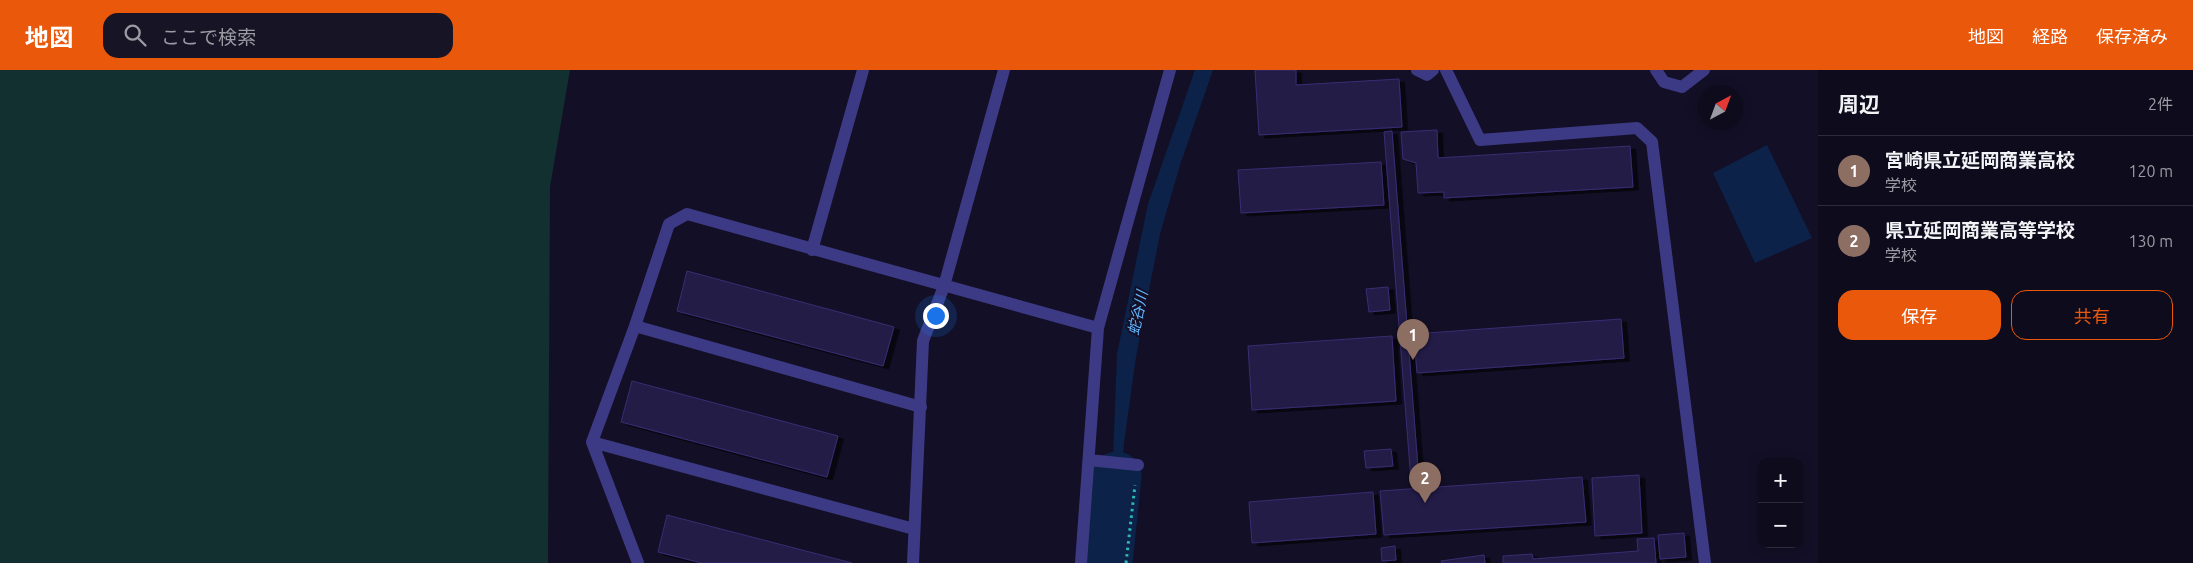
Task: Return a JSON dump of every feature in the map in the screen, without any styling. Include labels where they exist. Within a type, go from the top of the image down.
[{"type":"street","points":[[812,250],[862,70]]},
{"type":"street","points":[[913,563],[923,341],[944,286],[1004,70]]},
{"type":"street","points":[[1081,563],[1090,461],[1098,328],[1170,70]]},
{"type":"street","points":[[1417,70],[1428,75],[1433,70]]},
{"type":"street","points":[[1446,70],[1480,140],[1637,128],[1652,142],[1705,563]]},
{"type":"street","points":[[1656,70],[1664,82],[1682,87],[1704,70]]},
{"type":"street","points":[[638,563],[592,442],[635,326],[669,224],[687,214],[1098,328]]},
{"type":"street","points":[[635,326],[921,407]]},
{"type":"street","points":[[592,442],[914,529]]},
{"type":"street","points":[[1090,461],[1134,465]]},
{"type":"path","points":[[1126,563],[1134,465]]},
{"type":"green space","points":[[0,70],[570,70],[550,187],[548,563],[0,563]]},
{"type":"water","points":[[1195,70],[1213,70],[1180,165],[1160,234],[1136,357],[1124,443],[1114,563],[1109,563],[1117,354],[1148,204]]},
{"type":"water","points":[[1767,145],[1812,238],[1755,263],[1713,173]]},
{"type":"building","points":[[1255,70],[1296,70],[1296,85],[1399,79],[1402,127],[1259,135]]},
{"type":"building","points":[[1437,130],[1438,158],[1630,146],[1633,187],[1444,198],[1444,192],[1418,193],[1416,163],[1403,159],[1401,132]]},
{"type":"building","points":[[1392,131],[1419,481],[1411,481],[1384,132]]},
{"type":"building","points":[[1381,162],[1384,205],[1241,213],[1238,170]]},
{"type":"building","points":[[687,271],[894,327],[883,366],[677,311]]},
{"type":"building","points":[[1388,287],[1390,310],[1369,312],[1366,289]]},
{"type":"building","points":[[1621,319],[1624,358],[1417,373],[1414,334]]},
{"type":"building","points":[[1392,336],[1396,401],[1252,410],[1248,346]]},
{"type":"building","points":[[632,381],[838,436],[827,477],[621,422]]},
{"type":"building","points":[[1391,449],[1393,466],[1366,468],[1364,451]]},
{"type":"building","points":[[1639,475],[1642,533],[1595,536],[1592,478]]},
{"type":"building","points":[[1582,477],[1586,522],[1384,535],[1380,491]]},
{"type":"building","points":[[1373,492],[1376,534],[1252,543],[1249,502]]},
{"type":"building","points":[[667,515],[852,563],[702,563],[658,552]]},
{"type":"building","points":[[1684,533],[1686,557],[1660,559],[1658,535]]},
{"type":"building","points":[[1654,538],[1656,563],[1503,563],[1503,556],[1532,554],[1533,559],[1638,551],[1637,539]]},
{"type":"building","points":[[1395,546],[1396,560],[1382,561],[1381,548]]},
{"type":"building","points":[[1484,555],[1485,563],[1442,563],[1441,561]]},
{"type":"waterway","name":"蛇谷川","points":[[1108,563],[1117,476]]},
{"type":"place","name":"宮崎県立延岡商業高校","points":[[1413,360]]},
{"type":"place","name":"県立延岡商業高等学校","points":[[1425,503]]}]
